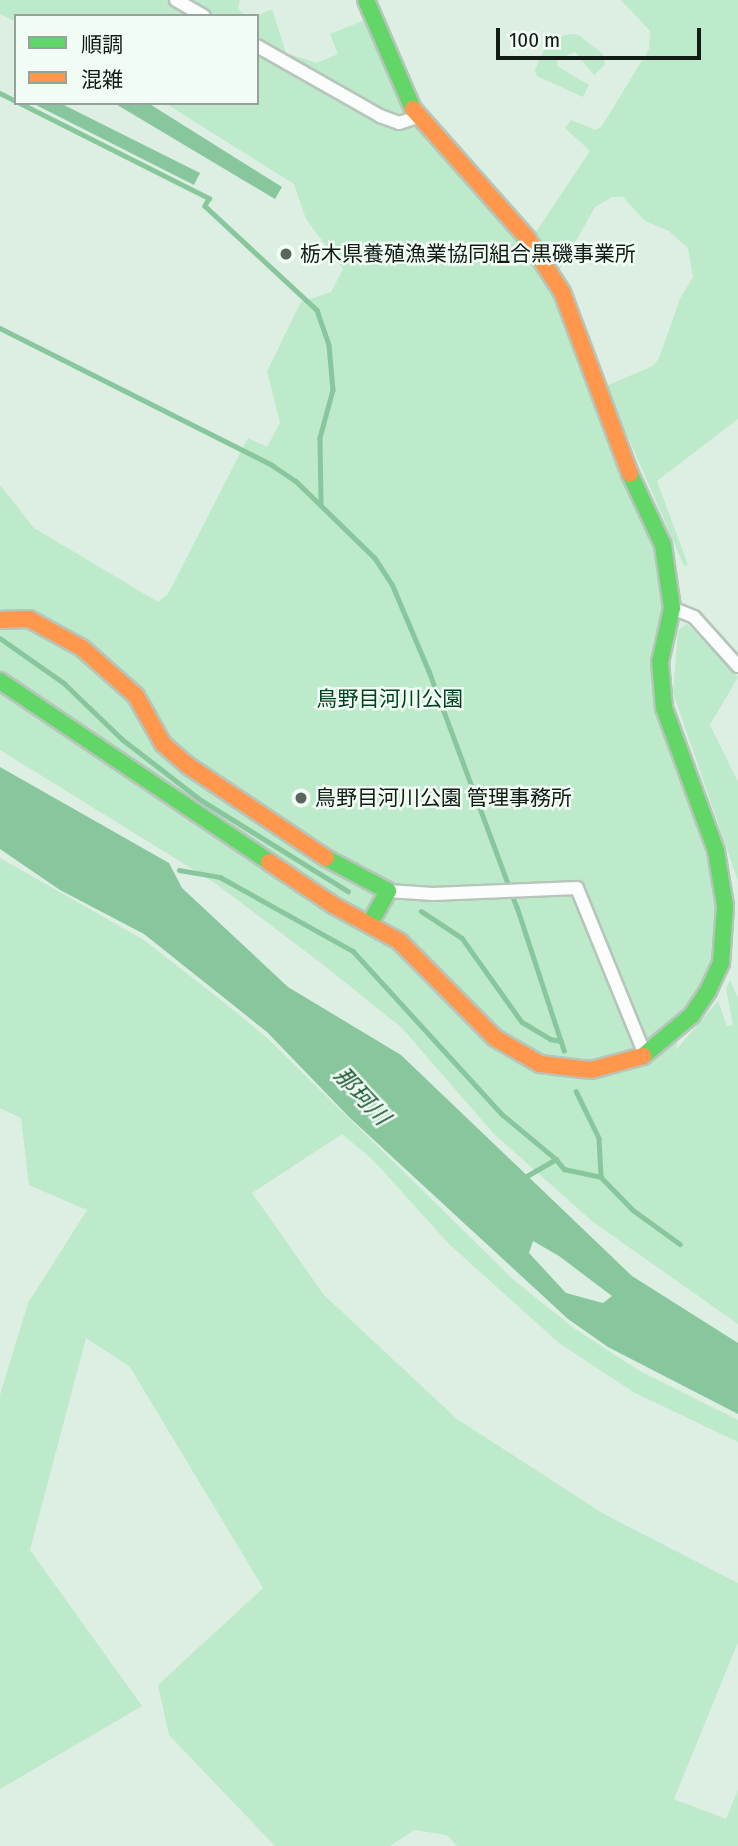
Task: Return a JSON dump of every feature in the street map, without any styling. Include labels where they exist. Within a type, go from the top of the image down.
[{"type":"street","points":[[176,0],[200,14]]},
{"type":"street","points":[[0,681],[332,905],[370,924],[417,955],[495,1038],[514,1052],[569,1070],[617,1065],[645,1055],[692,1015],[721,963],[726,936],[716,850],[664,708],[660,662],[671,608],[663,545],[628,470],[562,292],[527,238],[417,117],[366,0]]},
{"type":"street","points":[[259,48],[380,116],[399,123],[417,117]]},
{"type":"street","points":[[671,608],[694,617],[738,666]]},
{"type":"street","points":[[3,619],[29,619],[82,648],[136,696],[163,744],[187,765],[345,870],[388,891],[433,894],[576,888],[645,1055]]},
{"type":"street","points":[[370,924],[388,891]]},
{"type":"green space","points":[[0,0],[240,0],[238,8],[243,14],[14,14],[14,21],[0,14]]},
{"type":"green space","name":"鳥野目河川公園","points":[[621,0],[738,0],[738,419],[657,481],[688,565],[684,566],[606,386],[653,366],[659,358],[680,299],[693,277],[688,248],[669,231],[645,221],[623,197],[612,197],[595,207],[552,283],[656,544],[667,591],[657,708],[709,865],[716,910],[716,946],[705,979],[681,1011],[676,1050],[718,1001],[727,1026],[733,1025],[726,989],[730,980],[738,998],[738,1324],[593,1222],[494,1134],[402,1028],[326,967],[215,883],[0,750],[0,485],[34,528],[158,602],[168,594],[248,438],[267,447],[280,423],[267,371],[301,302],[331,292],[343,269],[306,219],[294,184],[168,105],[259,105],[259,15],[272,9],[286,53],[317,63],[338,54],[330,34],[365,20],[395,90],[427,142],[528,244],[590,151],[565,128],[571,120],[596,130],[602,126],[649,49],[650,31]]},
{"type":"green space","points":[[570,34],[579,35],[603,54],[605,65],[594,75],[575,52],[558,59],[557,66],[589,85],[583,97],[537,76],[535,70],[548,41]]},
{"type":"green space","points":[[687,624],[738,677],[710,725],[738,782],[738,881],[673,693],[678,630]]},
{"type":"green space","points":[[0,858],[144,940],[221,1000],[266,1037],[516,1282],[575,1329],[638,1370],[738,1420],[738,1442],[635,1393],[559,1343],[450,1245],[374,1161],[342,1134],[252,1193],[324,1295],[457,1419],[604,1514],[738,1583],[738,1642],[674,1799],[726,1819],[738,1790],[738,1846],[457,1846],[447,1835],[414,1830],[390,1846],[275,1846],[169,1735],[158,1685],[263,1588],[130,1367],[86,1338],[30,1550],[142,1706],[0,1789],[0,1395],[28,1303],[87,1210],[29,1185],[21,1118],[0,1108]]},
{"type":"water","points":[[36,105],[64,105],[200,173],[194,185]]},
{"type":"water","points":[[117,105],[151,105],[282,187],[275,199]]},
{"type":"water","name":"那珂川","points":[[0,767],[169,863],[182,888],[288,987],[401,1055],[632,1276],[738,1343],[738,1414],[608,1347],[568,1319],[350,1118],[267,1032],[144,934],[60,890],[0,849]],"holes":[[[533,1241],[559,1256],[612,1296],[603,1303],[566,1293],[529,1253]]]},
{"type":"waterway","points":[[0,93],[14,100]]},
{"type":"waterway","points":[[24,105],[209,198],[205,206],[317,310],[329,345],[333,390],[320,438],[321,504]]},
{"type":"waterway","points":[[0,328],[272,465],[296,481],[375,558],[392,584],[429,671],[517,907],[564,1050]]},
{"type":"waterway","points":[[0,638],[64,683],[122,739],[201,800],[348,891]]},
{"type":"waterway","points":[[179,870],[220,877],[353,951],[503,1115],[556,1159]]},
{"type":"waterway","points":[[421,911],[462,938],[522,1022],[550,1039],[561,1041]]},
{"type":"waterway","points":[[576,1091],[599,1138],[601,1177]]},
{"type":"waterway","points":[[525,1177],[556,1159],[564,1169],[601,1177],[633,1210],[680,1244]]},
{"type":"traffic: fast","points":[[366,0],[413,109]]},
{"type":"traffic: fast","points":[[630,474],[663,545],[672,608],[660,662],[664,708],[716,851],[725,906],[721,963],[708,991],[692,1015],[643,1056]]},
{"type":"traffic: fast","points":[[0,681],[269,862]]},
{"type":"traffic: fast","points":[[326,858],[388,891],[370,924]]},
{"type":"traffic: slow","points":[[413,109],[527,238],[562,292],[630,474]]},
{"type":"traffic: slow","points":[[0,620],[29,619],[82,648],[136,696],[163,744],[187,765],[326,858]]},
{"type":"traffic: slow","points":[[269,862],[333,905],[399,941],[495,1038],[540,1064],[591,1070],[643,1056]]},
{"type":"place","name":"栃木県養殖漁業協同組合黒磯事業所","points":[[286,254]]},
{"type":"place","name":"鳥野目河川公園 管理事務所","points":[[301,798]]}]
